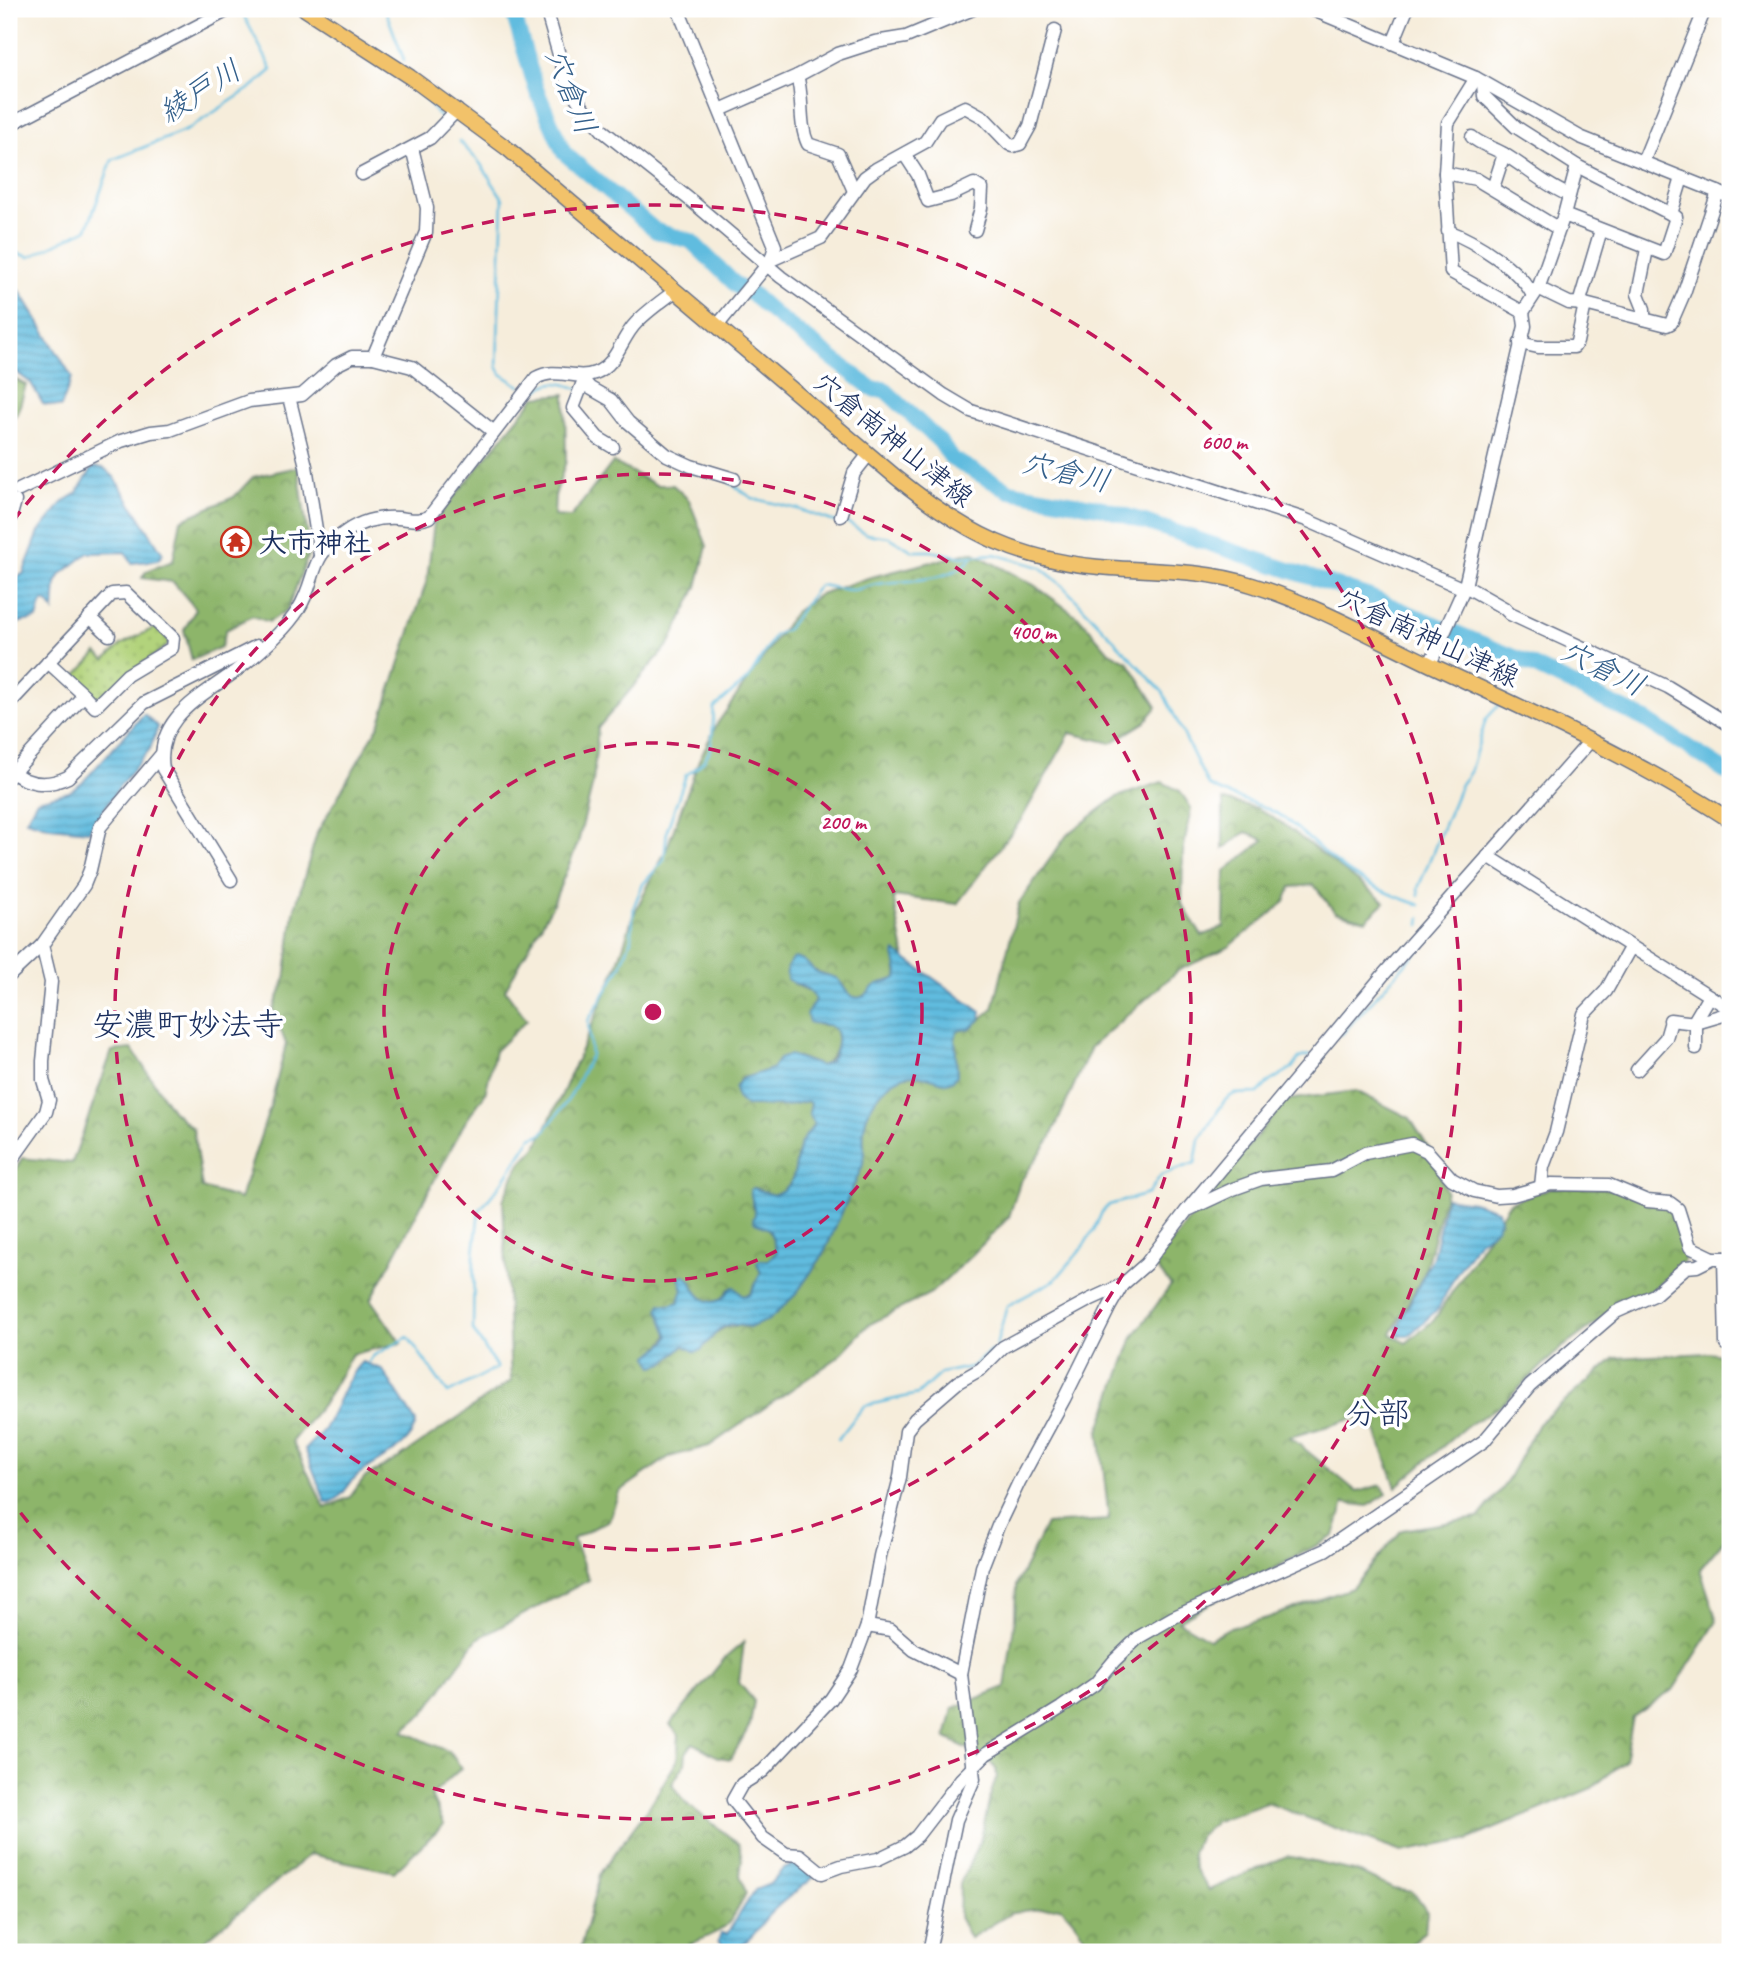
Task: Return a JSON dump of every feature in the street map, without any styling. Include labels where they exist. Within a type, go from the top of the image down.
[{"type":"main road","name":"穴倉南神山津線","points":[[305,9],[450,119],[508,149],[675,291],[719,322],[915,492],[949,518],[973,532],[1020,552],[1068,564],[1202,573],[1235,580],[1283,596],[1431,661],[1591,740],[1677,786],[1730,820]]},
{"type":"street","points":[[9,125],[230,9]]},
{"type":"street","points":[[546,9],[567,83],[596,124],[769,264],[781,277],[964,407],[1304,519],[1504,607],[1510,614],[1668,687],[1730,725]]},
{"type":"street","points":[[678,9],[774,240],[774,253],[769,264],[719,322]]},
{"type":"street","points":[[720,110],[797,76],[838,54],[876,42],[906,37],[973,9]]},
{"type":"street","points":[[1311,9],[1480,80],[1578,136],[1724,194],[1671,323],[1667,325],[1569,303],[1536,292],[1509,268],[1458,234],[1448,231]]},
{"type":"street","points":[[1393,43],[1407,9]]},
{"type":"street","points":[[1643,162],[1705,9]]},
{"type":"street","points":[[769,264],[816,242],[854,191],[876,169],[925,142],[940,119],[965,107],[983,117],[1009,144],[1020,144],[1030,126],[1055,30]]},
{"type":"street","points":[[797,76],[802,90],[804,134],[808,144],[838,153],[854,191]]},
{"type":"street","points":[[1480,80],[1484,96],[1504,118],[1572,163],[1676,217],[1664,254],[1563,215]]},
{"type":"street","points":[[1431,661],[1464,589],[1526,320],[1523,312],[1451,272],[1445,173],[1448,123],[1480,80]]},
{"type":"street","points":[[362,174],[430,138],[450,119]]},
{"type":"street","points":[[1523,312],[1536,292],[1559,229],[1569,195],[1578,136]]},
{"type":"street","points":[[1472,137],[1569,195]]},
{"type":"street","points":[[373,357],[426,232],[428,208],[412,148]]},
{"type":"street","points":[[1493,188],[1504,154]]},
{"type":"street","points":[[905,155],[918,175],[928,201],[951,195],[974,184],[982,189],[981,208],[975,230]]},
{"type":"street","points":[[1445,173],[1470,177],[1493,188],[1559,229]]},
{"type":"street","points":[[1671,214],[1682,178]]},
{"type":"street","points":[[1520,343],[1538,347],[1574,347],[1601,230]]},
{"type":"street","points":[[1644,319],[1644,309],[1638,295],[1647,248]]},
{"type":"street","points":[[613,447],[598,438],[573,408],[583,384],[606,367],[637,322],[675,291]]},
{"type":"street","points":[[9,522],[17,495],[121,441],[151,432],[170,430],[249,401],[302,395],[352,356],[373,357],[412,367],[494,432]]},
{"type":"street","points":[[9,976],[42,945],[87,879],[100,827],[161,755],[173,723],[188,704],[235,672],[280,632],[298,609],[320,555],[339,536],[367,522],[393,518],[419,520],[429,517],[536,378],[553,372],[583,384],[611,400],[628,422],[667,455],[691,466],[734,479]]},
{"type":"street","points":[[289,397],[306,466],[320,555]]},
{"type":"street","points":[[841,516],[854,473],[869,454]]},
{"type":"street","points":[[9,704],[48,662],[90,617],[112,594],[126,593],[173,638],[172,648],[127,674],[95,706],[48,662]]},
{"type":"street","points":[[90,617],[109,635]]},
{"type":"street","points":[[84,695],[10,773],[41,784],[68,777],[144,704],[270,640]]},
{"type":"street","points":[[1591,740],[1384,974],[1187,1210],[1146,1264],[1122,1285],[1003,1347],[981,1369],[958,1382],[915,1419],[906,1431],[900,1477],[880,1556],[867,1626],[851,1669],[831,1699],[763,1771],[741,1784],[733,1800],[763,1838],[786,1854],[800,1855],[822,1873],[841,1866],[878,1859],[905,1846],[917,1836],[973,1765],[998,1745],[1061,1708],[1095,1684],[1126,1650],[1152,1629],[1174,1616],[1325,1550],[1484,1441],[1530,1386],[1616,1312],[1654,1295],[1686,1267],[1722,1258]]},
{"type":"street","points":[[161,755],[167,778],[231,880]]},
{"type":"street","points":[[1488,856],[1730,1011]]},
{"type":"street","points":[[9,1164],[46,1112],[49,1100],[43,1080],[51,982],[42,945]]},
{"type":"street","points":[[1541,1186],[1543,1167],[1560,1115],[1584,1014],[1606,991],[1630,948]]},
{"type":"street","points":[[1696,1048],[1695,1023],[1709,996]]},
{"type":"street","points":[[1637,1070],[1669,1035],[1671,1020],[1695,1023],[1730,1011]]},
{"type":"street","points":[[1187,1210],[1261,1179],[1331,1171],[1365,1153],[1412,1144],[1427,1151],[1452,1179],[1474,1191],[1497,1196],[1513,1195],[1561,1183],[1609,1185],[1647,1201],[1672,1204],[1678,1209],[1690,1247],[1722,1258]]},
{"type":"street","points":[[1722,1258],[1726,1344],[1730,1345]]},
{"type":"street","points":[[929,1952],[956,1820],[972,1787],[973,1765],[961,1674],[982,1566],[998,1526],[1122,1285]]},
{"type":"street","points":[[867,1626],[891,1630],[914,1650],[961,1674]]},
{"type":"green space","points":[[9,376],[26,385],[18,412],[9,424]]},
{"type":"green space","points":[[565,394],[566,461],[555,496],[554,516],[571,517],[613,462],[656,485],[673,485],[689,500],[707,546],[697,587],[670,643],[598,728],[593,783],[578,843],[552,906],[505,990],[527,1020],[495,1051],[485,1094],[464,1124],[371,1300],[401,1343],[352,1354],[325,1401],[292,1441],[325,1508],[350,1497],[364,1478],[402,1456],[511,1381],[503,1200],[519,1165],[537,1146],[564,1090],[617,966],[633,916],[667,848],[699,760],[717,724],[794,613],[820,594],[871,577],[972,552],[1034,585],[1081,619],[1109,652],[1128,662],[1157,707],[1145,722],[1111,743],[1070,733],[1021,820],[957,904],[893,896],[905,958],[896,952],[897,978],[874,986],[868,994],[859,998],[852,997],[843,990],[836,978],[813,970],[803,960],[795,985],[813,992],[815,1000],[807,1014],[819,1025],[835,1028],[837,1045],[833,1055],[821,1066],[798,1057],[779,1059],[772,1069],[741,1079],[746,1106],[785,1106],[807,1101],[811,1104],[809,1113],[814,1124],[800,1145],[791,1182],[773,1195],[754,1188],[752,1206],[769,1229],[777,1252],[768,1260],[757,1263],[761,1273],[750,1294],[743,1296],[729,1289],[719,1300],[708,1301],[698,1294],[691,1280],[683,1289],[679,1302],[670,1305],[668,1335],[649,1357],[664,1363],[685,1345],[701,1350],[722,1329],[733,1326],[751,1327],[795,1295],[823,1255],[862,1167],[864,1128],[875,1101],[888,1086],[905,1076],[918,1075],[947,1082],[957,1075],[957,1031],[970,1028],[993,1009],[1019,903],[1067,835],[1117,797],[1162,782],[1180,791],[1191,808],[1183,852],[1182,904],[1202,936],[1224,927],[1225,871],[1264,840],[1246,832],[1223,849],[1223,800],[1257,808],[1283,824],[1385,902],[1366,920],[1335,912],[1314,885],[1291,887],[1285,902],[1229,947],[1179,970],[1091,1047],[1050,1139],[1020,1182],[1009,1217],[972,1255],[931,1293],[868,1325],[837,1358],[709,1446],[669,1457],[619,1492],[609,1520],[573,1539],[589,1580],[477,1639],[425,1712],[403,1731],[450,1752],[461,1768],[431,1796],[444,1824],[394,1872],[310,1854],[191,1952],[9,1952],[9,1181],[22,1158],[72,1163],[112,1051],[132,1049],[172,1110],[193,1129],[202,1188],[240,1199],[270,1107],[286,1044],[273,1010],[285,980],[294,912],[317,833],[379,725],[427,580],[434,522],[535,397]]},
{"type":"green space","points":[[298,467],[310,551],[287,610],[269,622],[252,616],[226,630],[221,647],[192,660],[184,630],[196,609],[173,582],[142,578],[146,571],[173,561],[181,520],[234,497],[253,477]]},
{"type":"green space","points":[[156,627],[169,639],[168,645],[96,699],[73,679],[97,653],[105,660],[122,644]]},
{"type":"green space","points":[[1356,1091],[1410,1118],[1431,1152],[1446,1191],[1424,1274],[1391,1334],[1406,1343],[1434,1320],[1510,1202],[1550,1188],[1609,1188],[1669,1207],[1673,1211],[1686,1248],[1683,1262],[1654,1289],[1619,1306],[1559,1350],[1500,1406],[1464,1428],[1396,1487],[1370,1414],[1290,1437],[1357,1492],[1381,1485],[1387,1494],[1368,1506],[1344,1503],[1334,1536],[1178,1621],[1209,1639],[1227,1629],[1352,1588],[1402,1530],[1478,1518],[1506,1483],[1538,1424],[1615,1358],[1708,1353],[1730,1356],[1730,1533],[1700,1569],[1717,1621],[1673,1690],[1633,1717],[1625,1761],[1592,1788],[1467,1840],[1401,1852],[1267,1803],[1216,1821],[1198,1838],[1192,1853],[1194,1868],[1209,1890],[1287,1856],[1358,1872],[1393,1889],[1413,1892],[1427,1912],[1425,1931],[1403,1952],[1089,1952],[1075,1922],[1061,1907],[1013,1912],[970,1938],[959,1917],[960,1884],[981,1838],[997,1776],[996,1769],[985,1757],[946,1738],[953,1708],[1005,1687],[1015,1618],[1016,1585],[1046,1524],[1109,1520],[1099,1431],[1133,1337],[1171,1285],[1154,1266],[1286,1100]]},
{"type":"green space","points":[[744,1642],[739,1683],[754,1701],[750,1725],[731,1759],[718,1757],[693,1743],[686,1753],[685,1764],[672,1784],[687,1804],[739,1844],[742,1860],[740,1875],[746,1893],[724,1927],[680,1952],[579,1952],[601,1872],[649,1807],[677,1761],[679,1735],[670,1725],[724,1659]]},
{"type":"water","points":[[9,285],[20,291],[72,377],[61,407],[43,404],[31,383],[9,367]]},
{"type":"water","points":[[93,467],[104,468],[114,477],[163,554],[158,560],[132,563],[125,552],[88,553],[61,574],[56,583],[54,611],[49,603],[44,601],[37,619],[20,622],[11,630],[17,617],[9,610],[12,580],[23,574],[39,532],[63,502],[76,494]]},
{"type":"water","points":[[144,714],[158,727],[150,749],[121,784],[89,831],[50,827],[26,820],[37,800],[69,792],[82,783]]},
{"type":"water","points":[[896,952],[981,1012],[980,1020],[970,1028],[957,1031],[957,1075],[947,1083],[922,1076],[905,1076],[881,1093],[866,1119],[862,1167],[823,1255],[795,1295],[769,1320],[751,1327],[730,1324],[719,1329],[701,1350],[695,1352],[684,1345],[664,1363],[654,1366],[648,1357],[666,1342],[669,1336],[658,1309],[661,1304],[679,1302],[683,1289],[679,1278],[684,1275],[691,1280],[698,1294],[708,1301],[719,1300],[734,1287],[743,1296],[750,1295],[761,1273],[757,1263],[759,1260],[768,1260],[777,1252],[769,1229],[755,1223],[753,1219],[755,1214],[750,1190],[753,1188],[773,1195],[791,1182],[800,1145],[814,1124],[809,1113],[811,1104],[807,1101],[785,1106],[746,1106],[737,1098],[735,1088],[741,1079],[772,1069],[779,1059],[790,1055],[821,1066],[831,1060],[837,1042],[832,1027],[809,1022],[807,1014],[815,1000],[807,989],[787,979],[789,963],[798,958],[803,960],[815,971],[836,978],[851,996],[858,998],[876,985],[897,978],[894,955]]},
{"type":"water","points":[[1446,1198],[1473,1202],[1498,1210],[1500,1220],[1496,1228],[1477,1243],[1456,1274],[1438,1309],[1408,1336],[1399,1336],[1397,1329],[1433,1257]]},
{"type":"water","points":[[362,1362],[382,1369],[416,1422],[408,1439],[401,1446],[359,1474],[337,1499],[326,1503],[305,1449],[324,1429],[351,1376]]},
{"type":"water","points":[[796,1863],[815,1876],[776,1908],[751,1938],[727,1951],[718,1941],[721,1933],[727,1934],[755,1890],[770,1884],[782,1870]]},
{"type":"waterway","name":"綾戸川","points":[[9,251],[30,257],[87,229],[112,160],[187,130],[252,87],[272,70],[243,14],[252,9]]},
{"type":"waterway","points":[[385,9],[404,60]]},
{"type":"waterway","name":"穴倉川","points":[[512,9],[536,89],[564,153],[656,231],[691,241],[738,287],[752,294],[874,390],[884,389],[940,442],[952,459],[1010,491],[1103,508],[1367,596],[1521,660],[1644,719],[1730,774]]},
{"type":"waterway","points":[[422,95],[442,120]]},
{"type":"waterway","points":[[459,141],[480,163],[503,199],[497,366],[501,374],[520,386]]},
{"type":"waterway","points":[[531,394],[553,383],[578,389]]},
{"type":"waterway","points":[[678,467],[694,473]]},
{"type":"waterway","points":[[730,483],[752,498],[848,523],[866,534],[889,537],[913,551],[931,551],[962,557],[994,554],[1040,567],[1062,585],[1163,692],[1208,785],[1281,816],[1352,874],[1385,892],[1420,905]]},
{"type":"waterway","points":[[369,1362],[373,1356],[408,1337],[448,1393],[497,1368],[473,1330],[474,1253],[479,1211],[504,1180],[531,1138],[542,1134],[570,1097],[591,1055],[588,1021],[621,966],[631,940],[634,906],[643,884],[664,860],[667,830],[686,775],[708,754],[714,708],[749,678],[775,635],[787,629],[819,585],[851,590],[930,578],[955,571],[973,556]]},
{"type":"waterway","points":[[1506,691],[1521,660]]},
{"type":"waterway","points":[[1419,895],[1418,888],[1461,784],[1470,772],[1486,719],[1499,705]]},
{"type":"waterway","points":[[1420,925],[1421,917]]},
{"type":"waterway","points":[[1341,1035],[1420,948],[1420,942]]},
{"type":"waterway","points":[[996,1346],[1007,1306],[1055,1280],[1079,1252],[1102,1212],[1109,1205],[1148,1194],[1161,1175],[1195,1163],[1199,1140],[1225,1100],[1234,1094],[1258,1093],[1269,1082],[1292,1068],[1299,1058],[1310,1055]]},
{"type":"waterway","points":[[838,1439],[864,1406],[918,1394],[941,1373],[971,1367],[991,1351]]},
{"type":"place","name":"大市神社","points":[[236,542]]},
{"type":"district","name":"安濃町妙法寺","points":[[188,1024]]},
{"type":"district","name":"分部","points":[[1378,1413]]}]
